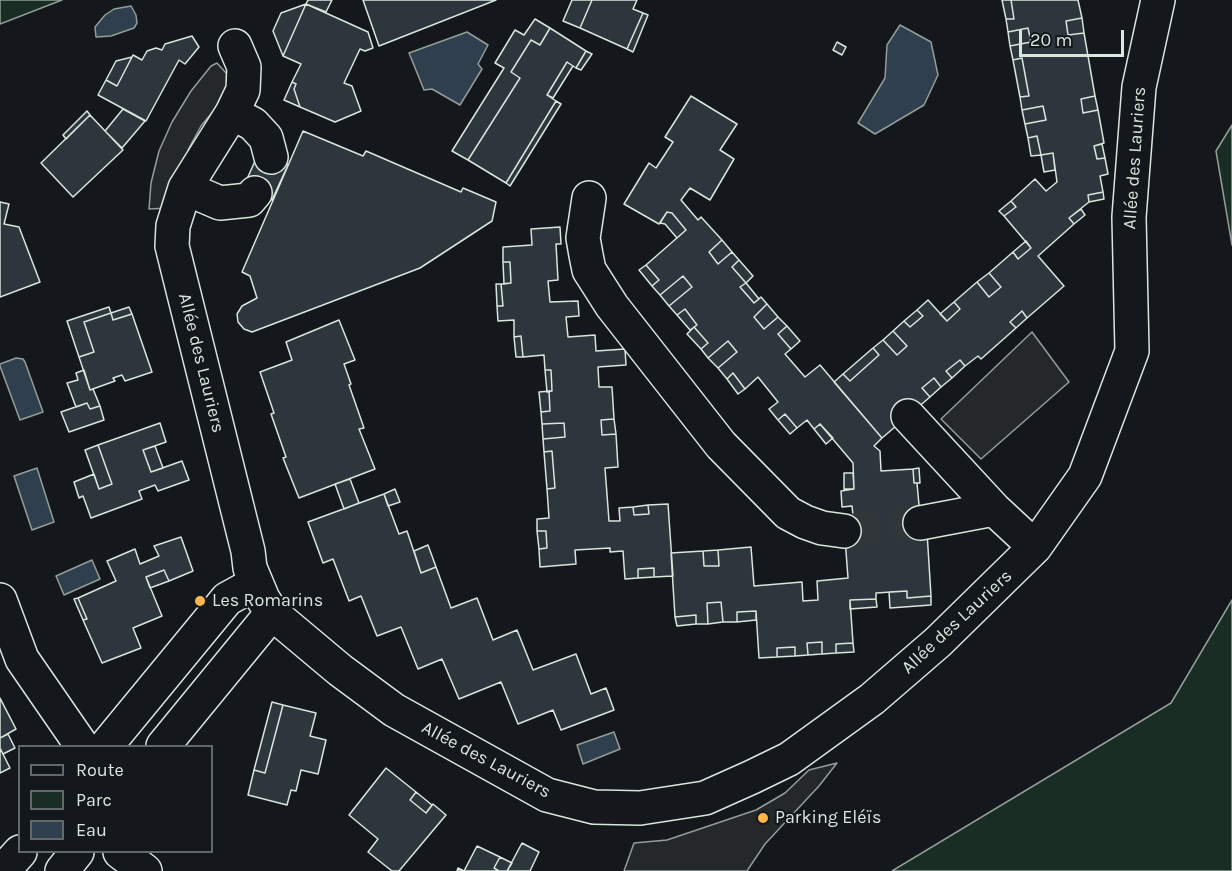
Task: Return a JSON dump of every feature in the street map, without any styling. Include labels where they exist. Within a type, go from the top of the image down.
[{"type":"street","name":"Allée des Lauriers","points":[[235,46],[244,67],[243,90],[232,113],[185,188],[173,226],[172,246],[248,551],[250,568],[256,583],[272,613],[340,670],[394,710],[547,795],[594,807],[640,808],[705,798],[789,759],[872,699],[938,642],[1035,548],[1085,476],[1132,351],[1129,217],[1138,87],[1158,0]]},
{"type":"street","points":[[232,113],[253,124],[267,138],[271,157]]},
{"type":"street","points":[[185,188],[220,203],[249,200],[255,193]]},
{"type":"street","points":[[590,198],[583,238],[589,270],[612,306],[721,445],[788,513],[822,528],[844,531]]},
{"type":"street","points":[[908,416],[994,509],[1035,548]]},
{"type":"street","points":[[920,523],[994,509]]},
{"type":"street","points":[[108,745],[227,599],[256,583]]},
{"type":"street","points":[[0,600],[22,659],[81,745]]},
{"type":"street","points":[[165,745],[272,613]]},
{"type":"street","points":[[3,871],[19,853]]},
{"type":"street","points":[[62,871],[76,853]]},
{"type":"street","points":[[121,853],[145,871]]},
{"type":"green space","points":[[0,0],[62,0],[0,24]]},
{"type":"green space","points":[[1232,125],[1232,245],[1216,151]]},
{"type":"green space","points":[[1232,600],[1232,871],[892,871],[1171,703]]},
{"type":"shaded area","points":[[217,63],[236,84],[201,126],[189,148],[169,208],[149,209],[151,183],[159,151],[172,122],[191,91],[211,66]]},
{"type":"shaded area","points":[[1032,332],[1069,382],[981,459],[941,419]]},
{"type":"shaded area","name":"Parking Eléïs","points":[[837,763],[819,786],[765,844],[747,871],[624,871],[634,843],[667,840],[756,810],[785,793],[809,770]]},
{"type":"water","points":[[131,6],[136,15],[137,23],[134,28],[111,36],[96,37],[95,27],[105,15],[114,9]]},
{"type":"water","points":[[900,25],[931,42],[938,75],[924,105],[875,134],[858,123],[885,78],[887,45]]},
{"type":"water","points":[[467,32],[488,45],[478,64],[482,69],[460,105],[432,89],[424,90],[409,53]]},
{"type":"water","points":[[16,358],[23,359],[25,362],[43,412],[20,420],[0,366]]},
{"type":"water","points":[[37,468],[54,522],[32,530],[14,476]]},
{"type":"water","points":[[92,560],[100,579],[64,595],[56,576]]},
{"type":"water","points":[[614,732],[620,749],[583,764],[577,745]]},
{"type":"building","points":[[308,0],[332,0],[326,12],[306,4]]},
{"type":"building","points":[[363,0],[496,0],[379,46]]},
{"type":"building","points":[[572,0],[592,0],[580,28],[563,21]]},
{"type":"building","points":[[592,0],[637,0],[633,9],[643,13],[627,49],[580,28]]},
{"type":"building","points":[[1002,0],[1011,0],[1014,19],[1006,19]]},
{"type":"building","points":[[1011,0],[1078,0],[1082,18],[1066,21],[1068,35],[1084,33],[1095,96],[1081,99],[1083,113],[1098,110],[1104,143],[1094,146],[1097,159],[1105,158],[1108,174],[1100,176],[1103,192],[1088,195],[1089,202],[1069,218],[1074,224],[1038,256],[1064,286],[1027,318],[1022,311],[1010,322],[1016,328],[981,359],[978,356],[965,366],[960,360],[946,371],[952,378],[941,387],[934,378],[922,388],[930,397],[882,438],[834,382],[843,374],[850,381],[879,355],[873,348],[883,340],[897,355],[907,346],[893,331],[904,321],[910,327],[923,316],[917,310],[928,300],[947,321],[960,309],[954,302],[977,282],[989,297],[1001,287],[989,273],[1013,252],[1018,259],[1031,248],[1004,216],[1016,207],[1011,201],[1035,179],[1046,191],[1057,182],[1053,153],[1041,155],[1037,136],[1028,138],[1025,124],[1046,120],[1043,106],[1022,110],[1020,97],[1029,96],[1022,58],[1013,60],[1010,46],[1031,42],[1028,28],[1008,32],[1006,19],[1014,19]]},
{"type":"building","points":[[306,4],[368,32],[373,48],[365,51],[360,49],[344,83],[352,86],[361,111],[335,122],[300,107],[294,89],[296,84],[292,82],[301,64],[283,56]]},
{"type":"building","points":[[306,4],[283,56],[273,31],[281,13]]},
{"type":"building","points":[[643,13],[648,15],[633,52],[627,49]]},
{"type":"building","points":[[1082,18],[1084,33],[1068,35],[1066,21]]},
{"type":"building","points":[[535,19],[550,28],[540,45],[531,40],[511,72],[520,78],[468,160],[452,151],[504,68],[495,63],[515,30],[524,35]]},
{"type":"building","points":[[550,28],[586,51],[576,68],[567,62],[547,95],[556,101],[506,183],[468,160],[520,78],[511,72],[531,40],[540,45]]},
{"type":"building","points":[[1028,28],[1031,42],[1010,46],[1008,32]]},
{"type":"building","points":[[192,36],[199,47],[185,64],[179,60],[146,121],[98,95],[106,80],[117,86],[133,55],[142,60],[147,51],[156,48],[162,50],[165,44]]},
{"type":"building","points":[[837,42],[846,47],[842,55],[833,50]]},
{"type":"building","points":[[586,51],[592,54],[581,70],[576,68]]},
{"type":"building","points":[[132,57],[117,86],[106,80],[116,61]]},
{"type":"building","points":[[1022,58],[1029,96],[1020,97],[1013,60]]},
{"type":"building","points":[[567,62],[573,66],[553,98],[547,95]]},
{"type":"building","points":[[292,82],[296,84],[294,89],[300,107],[284,100]]},
{"type":"building","points":[[691,96],[737,124],[720,150],[734,159],[710,200],[690,188],[681,200],[698,220],[701,217],[722,240],[709,252],[718,264],[732,252],[739,260],[732,267],[746,283],[740,287],[754,303],[761,297],[767,304],[754,317],[764,329],[778,317],[787,326],[778,334],[791,349],[785,354],[805,377],[820,365],[882,438],[874,446],[880,451],[881,471],[913,469],[914,483],[917,483],[920,516],[927,532],[931,596],[907,598],[907,591],[876,593],[876,599],[850,600],[853,643],[836,644],[836,653],[822,654],[822,642],[807,643],[808,655],[795,656],[795,647],[777,648],[777,657],[759,658],[756,611],[737,612],[737,622],[723,622],[721,602],[707,603],[708,624],[696,624],[696,615],[675,617],[671,553],[703,551],[704,566],[719,566],[718,550],[751,547],[754,586],[802,582],[803,601],[818,600],[817,581],[848,578],[844,525],[854,524],[852,506],[842,507],[841,491],[854,489],[853,463],[820,424],[814,429],[807,420],[797,428],[785,414],[778,420],[769,409],[778,402],[758,377],[745,389],[733,373],[727,379],[718,368],[737,352],[728,341],[708,358],[701,349],[708,343],[694,327],[697,325],[685,309],[677,315],[669,306],[692,287],[683,276],[660,295],[652,286],[659,280],[646,265],[686,230],[672,213],[667,212],[659,224],[624,204],[649,163],[656,168],[673,142],[665,137]]},
{"type":"building","points":[[1095,96],[1098,110],[1083,113],[1081,99]]},
{"type":"building","points":[[556,101],[561,104],[510,186],[506,183]]},
{"type":"building","points":[[1043,106],[1046,120],[1025,124],[1022,110]]},
{"type":"building","points":[[123,109],[145,121],[122,148],[105,131]]},
{"type":"building","points":[[87,111],[90,115],[66,139],[63,135]]},
{"type":"building","points":[[90,115],[123,150],[73,197],[41,163]]},
{"type":"building","points":[[303,131],[363,156],[366,151],[461,192],[463,188],[496,202],[492,221],[420,268],[252,332],[244,329],[238,322],[237,314],[242,306],[257,298],[250,276],[242,272]]},
{"type":"building","points":[[1037,136],[1041,155],[1031,156],[1028,138]]},
{"type":"building","points":[[1102,144],[1105,158],[1097,159],[1094,146]]},
{"type":"building","points":[[259,152],[288,165],[272,200],[243,188]]},
{"type":"building","points":[[1053,153],[1055,170],[1044,172],[1041,155]]},
{"type":"building","points":[[1103,192],[1104,199],[1089,202],[1088,195]]},
{"type":"building","points":[[1011,201],[1016,207],[1004,216],[999,211]]},
{"type":"building","points":[[0,202],[9,204],[4,224],[19,227],[40,282],[0,297]]},
{"type":"building","points":[[1081,209],[1085,215],[1074,224],[1069,218]]},
{"type":"building","points":[[667,212],[672,213],[686,230],[677,238],[665,224],[660,223]]},
{"type":"building","points":[[560,227],[561,244],[556,244],[558,280],[548,281],[550,302],[578,301],[579,316],[566,317],[568,337],[595,335],[596,351],[625,349],[626,365],[598,367],[599,387],[612,387],[614,419],[601,420],[602,435],[616,434],[618,467],[605,468],[609,521],[620,521],[619,508],[633,507],[634,515],[649,514],[648,505],[668,504],[673,576],[654,577],[654,568],[638,569],[638,578],[625,579],[623,551],[610,552],[610,548],[575,550],[576,564],[540,567],[539,549],[547,548],[546,531],[537,531],[537,519],[549,518],[547,489],[555,488],[552,451],[544,452],[543,439],[565,437],[564,423],[542,424],[541,412],[550,411],[551,370],[545,370],[544,355],[523,357],[521,336],[514,337],[514,320],[498,321],[497,306],[503,306],[501,284],[511,283],[510,262],[503,262],[503,247],[532,245],[531,229]]},
{"type":"building","points":[[722,240],[732,252],[718,264],[709,252]]},
{"type":"building","points":[[1026,241],[1031,248],[1018,259],[1013,252]]},
{"type":"building","points":[[739,260],[753,276],[746,283],[732,267]]},
{"type":"building","points":[[503,262],[510,262],[511,283],[504,284]]},
{"type":"building","points":[[646,265],[659,280],[652,286],[639,270]]},
{"type":"building","points":[[989,273],[1001,287],[989,297],[977,282]]},
{"type":"building","points":[[683,276],[692,287],[669,306],[660,295]]},
{"type":"building","points":[[746,283],[759,299],[754,303],[740,287]]},
{"type":"building","points":[[496,284],[501,284],[503,306],[497,306]]},
{"type":"building","points":[[954,302],[960,309],[947,321],[940,314]]},
{"type":"building","points":[[767,304],[778,317],[764,329],[754,317]]},
{"type":"building","points":[[109,307],[111,313],[84,322],[94,352],[79,357],[67,321]]},
{"type":"building","points":[[129,307],[132,314],[113,320],[111,313]]},
{"type":"building","points":[[685,309],[697,325],[690,330],[677,315]]},
{"type":"building","points":[[917,310],[923,316],[910,327],[904,321]]},
{"type":"building","points":[[1022,311],[1027,318],[1016,328],[1010,322]]},
{"type":"building","points":[[111,313],[113,320],[132,314],[152,372],[125,381],[122,375],[113,378],[115,381],[90,390],[79,357],[94,352],[84,322]]},
{"type":"building","points":[[339,320],[355,360],[344,364],[364,428],[359,429],[375,469],[299,498],[283,458],[286,457],[260,372],[292,360],[286,342]]},
{"type":"building","points":[[787,326],[800,341],[791,349],[778,334]]},
{"type":"building","points":[[694,327],[708,343],[701,349],[687,334]]},
{"type":"building","points":[[893,331],[907,346],[897,355],[883,340]]},
{"type":"building","points":[[521,336],[523,357],[516,357],[514,337]]},
{"type":"building","points":[[728,341],[737,352],[718,368],[708,358]]},
{"type":"building","points":[[873,348],[879,355],[850,381],[843,374]]},
{"type":"building","points":[[960,360],[965,366],[952,378],[946,371]]},
{"type":"building","points":[[84,370],[90,390],[93,389],[100,406],[90,409],[87,403],[76,407],[67,383],[78,380],[76,373]]},
{"type":"building","points":[[545,370],[551,370],[552,391],[547,392]]},
{"type":"building","points":[[733,373],[745,389],[738,394],[727,379]]},
{"type":"building","points":[[934,378],[941,387],[930,397],[922,388]]},
{"type":"building","points":[[549,391],[550,411],[541,412],[539,392]]},
{"type":"building","points":[[87,403],[90,409],[100,406],[104,420],[69,432],[61,412]]},
{"type":"building","points":[[785,414],[797,428],[790,434],[778,420]]},
{"type":"building","points":[[614,419],[616,434],[602,435],[601,420]]},
{"type":"building","points":[[160,423],[166,442],[143,450],[151,472],[182,461],[189,480],[158,491],[155,485],[139,491],[142,499],[91,518],[83,496],[79,498],[74,482],[94,474],[99,489],[112,484],[98,445]]},
{"type":"building","points":[[564,423],[565,437],[543,439],[542,424]]},
{"type":"building","points":[[820,424],[833,438],[826,444],[814,429]]},
{"type":"building","points":[[98,445],[112,484],[99,489],[85,450]]},
{"type":"building","points":[[155,446],[163,468],[151,472],[143,450]]},
{"type":"building","points":[[552,451],[555,488],[547,489],[544,452]]},
{"type":"building","points":[[919,468],[920,483],[914,483],[913,469]]},
{"type":"building","points":[[844,473],[853,473],[854,489],[844,489]]},
{"type":"building","points":[[350,479],[359,503],[344,509],[335,484]]},
{"type":"building","points":[[395,489],[400,502],[388,506],[384,494]]},
{"type":"building","points":[[384,494],[399,534],[407,531],[421,573],[436,567],[451,608],[477,598],[493,640],[517,630],[533,670],[576,654],[591,694],[606,688],[614,710],[561,730],[553,710],[518,724],[501,682],[459,699],[442,659],[418,669],[401,627],[377,636],[361,596],[349,601],[333,559],[323,563],[308,522]]},
{"type":"building","points":[[648,505],[649,514],[634,515],[633,507]]},
{"type":"building","points":[[537,531],[546,531],[547,548],[539,549]]},
{"type":"building","points":[[181,537],[193,571],[169,581],[164,570],[146,577],[162,616],[133,628],[141,648],[102,663],[83,620],[87,619],[78,598],[116,581],[107,561],[135,549],[140,564],[159,556],[154,546]]},
{"type":"building","points":[[428,545],[436,567],[421,573],[414,551]]},
{"type":"building","points":[[718,550],[719,566],[704,566],[703,551]]},
{"type":"building","points":[[654,568],[654,577],[638,578],[638,569]]},
{"type":"building","points":[[164,570],[169,581],[150,588],[146,577]]},
{"type":"building","points":[[907,591],[907,598],[931,596],[931,605],[890,608],[889,592]]},
{"type":"building","points":[[78,598],[87,619],[83,620],[74,599]]},
{"type":"building","points":[[876,599],[877,607],[850,609],[850,600]]},
{"type":"building","points":[[721,602],[723,622],[708,624],[707,603]]},
{"type":"building","points":[[756,611],[756,620],[737,622],[737,612]]},
{"type":"building","points":[[696,615],[696,624],[677,626],[675,617]]},
{"type":"building","points":[[822,642],[822,654],[808,655],[807,643]]},
{"type":"building","points":[[853,643],[854,652],[836,653],[836,644]]},
{"type":"building","points":[[795,647],[795,656],[777,657],[777,648]]},
{"type":"building","points":[[0,698],[16,729],[0,738]]},
{"type":"building","points":[[272,702],[283,705],[265,773],[254,770]]},
{"type":"building","points":[[283,705],[316,713],[310,736],[326,740],[318,774],[301,770],[296,791],[291,790],[287,805],[248,795],[254,770],[265,773]]},
{"type":"building","points":[[8,734],[15,748],[3,754],[0,748],[0,738]]},
{"type":"building","points":[[0,748],[10,768],[0,773]]},
{"type":"building","points":[[386,768],[416,792],[410,800],[426,813],[433,804],[446,815],[399,871],[392,871],[368,852],[378,839],[349,815]]},
{"type":"building","points":[[416,792],[432,805],[426,813],[410,800]]},
{"type":"building","points":[[522,843],[539,852],[530,871],[507,871]]},
{"type":"building","points":[[477,846],[500,857],[494,868],[499,871],[464,871]]},
{"type":"building","points":[[500,857],[512,863],[507,871],[494,868]]},
{"type":"tunnel","points":[[844,531],[920,523]]},
{"type":"place","name":"Les Romarins","points":[[200,601]]},
{"type":"place","name":"Parking Eléïs","points":[[763,818]]}]
